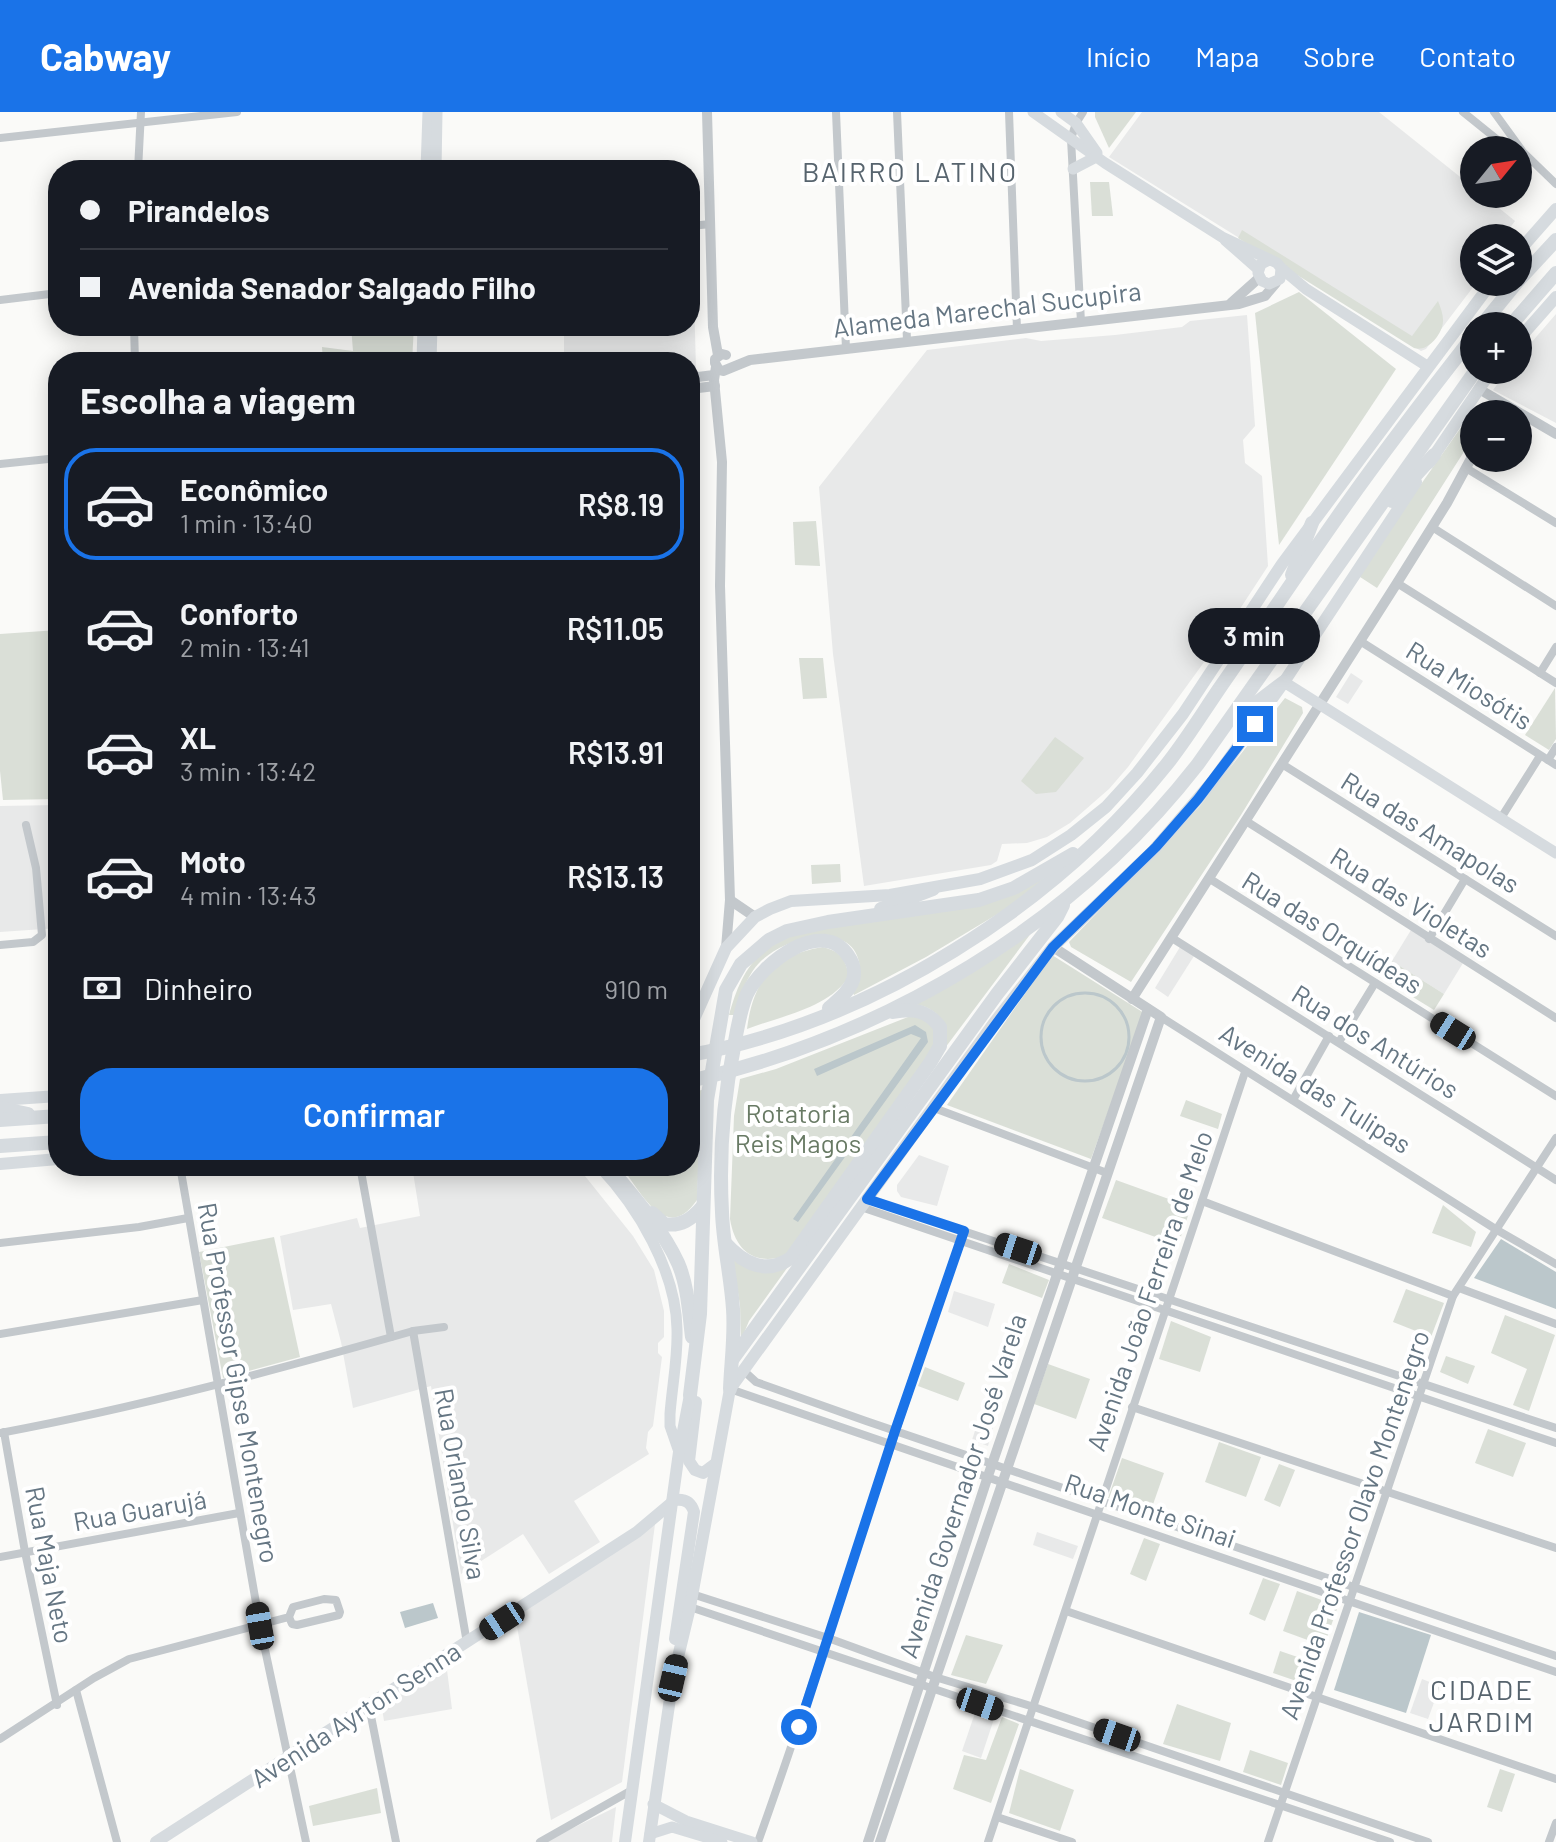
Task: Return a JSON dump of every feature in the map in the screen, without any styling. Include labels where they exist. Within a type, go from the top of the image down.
[{"type":"highway","points":[[1532,265],[1556,240]]},
{"type":"highway","points":[[1522,312],[1556,273]]},
{"type":"highway","points":[[1492,312],[1505,296]]},
{"type":"highway","points":[[700,1053],[749,1042],[870,995],[987,928],[1043,890],[1100,836],[1167,763],[1338,516],[1460,354]]},
{"type":"highway","points":[[700,1078],[798,1052],[885,1014],[967,967],[1065,901],[1093,878],[1149,823],[1228,725],[1466,384]]},
{"type":"highway","points":[[1378,510],[1396,497],[1434,455]]},
{"type":"highway","points":[[1287,592],[1312,523]]},
{"type":"highway","points":[[1228,725],[1284,682]]},
{"type":"highway","points":[[690,1395],[700,1314],[704,1129],[726,990],[741,964],[769,940],[800,927],[967,902],[998,894],[1030,881],[1100,836]]},
{"type":"highway","points":[[858,918],[933,889]]},
{"type":"highway","points":[[732,1360],[997,994],[1057,917],[1065,901]]},
{"type":"highway","points":[[730,1389],[733,1310],[722,1214],[722,1132],[731,1060],[746,996],[757,976],[783,953],[807,943],[827,943],[846,953],[854,974],[845,994],[820,1016]]},
{"type":"highway","points":[[725,1242],[736,1255],[758,1267],[781,1265],[791,1258],[930,1063],[942,1037],[940,1027],[933,1019],[926,1013],[912,1010],[885,1014]]},
{"type":"highway","points":[[0,1108],[48,1116]]},
{"type":"highway","points":[[0,1120],[48,1116]]},
{"type":"highway","points":[[0,1146],[48,1143]]},
{"type":"highway","points":[[616,1176],[659,1232],[678,1264],[685,1284],[695,1364]]},
{"type":"highway","points":[[623,1176],[657,1220],[664,1224],[680,1224],[703,1206]]},
{"type":"main road","points":[[426,160],[428,112]]},
{"type":"main road","points":[[436,160],[437,112]]},
{"type":"main road","points":[[1033,112],[1100,160],[1222,237],[1269,260],[1279,276],[1306,289],[1427,366]]},
{"type":"main road","points":[[1061,112],[1076,123],[1100,160]]},
{"type":"main road","points":[[1073,169],[1100,160]]},
{"type":"main road","points":[[1532,236],[1556,209]]},
{"type":"main road","points":[[1222,237],[1259,273],[1265,283],[1279,276]]},
{"type":"main road","points":[[1259,273],[1261,264],[1269,260]]},
{"type":"main road","points":[[700,1006],[726,948],[755,917],[791,901],[933,889],[980,879],[1032,860],[1106,807],[1183,714],[1312,523],[1481,296]]},
{"type":"main road","points":[[1532,324],[1556,297]]},
{"type":"main road","points":[[649,1838],[673,1678],[691,1600],[730,1389],[1053,947],[1144,860],[1198,799],[1284,682],[1482,384]]},
{"type":"main road","points":[[1284,682],[1556,853]]},
{"type":"main road","points":[[0,1100],[48,1097]]},
{"type":"main road","points":[[0,1164],[48,1160]]},
{"type":"main road","points":[[606,1176],[643,1226],[670,1281],[677,1338],[670,1426],[679,1452]]},
{"type":"main road","points":[[695,1364],[697,1399],[689,1461],[695,1470],[703,1473],[715,1464]]},
{"type":"main road","points":[[625,1842],[679,1452],[690,1395]]},
{"type":"main road","points":[[673,1503],[675,1500],[686,1500],[694,1512],[673,1651],[673,1678]]},
{"type":"main road","name":"Avenida Ayrton Senna","points":[[162,1834],[288,1759],[637,1532],[673,1503]]},
{"type":"main road","points":[[653,1804],[686,1821],[755,1842]]},
{"type":"main road","points":[[649,1838],[672,1827],[722,1842]]},
{"type":"street","points":[[0,138],[141,116],[237,112]]},
{"type":"street","points":[[707,112],[715,339],[722,367],[720,601],[730,900],[726,948]]},
{"type":"street","points":[[836,112],[846,349]]},
{"type":"street","points":[[897,112],[907,340]]},
{"type":"street","points":[[1009,112],[1017,329]]},
{"type":"street","points":[[1081,322],[1071,139],[1083,112]]},
{"type":"street","points":[[1463,112],[1493,136]]},
{"type":"street","points":[[1494,112],[1509,136]]},
{"type":"street","points":[[140,160],[144,144],[141,116]]},
{"type":"street","points":[[1532,163],[1556,184]]},
{"type":"street","points":[[700,225],[711,224]]},
{"type":"street","points":[[1229,304],[1245,293],[1259,273]]},
{"type":"street","name":"Alameda Marechal Sucupira","points":[[722,367],[750,360],[907,340],[1229,304],[1263,297],[1272,291],[1279,276]]},
{"type":"street","points":[[0,300],[48,294]]},
{"type":"street","points":[[700,375],[722,367]]},
{"type":"street","points":[[700,382],[722,367]]},
{"type":"street","points":[[1479,389],[1492,400]]},
{"type":"street","points":[[1532,423],[1556,434]]},
{"type":"street","points":[[0,464],[48,459]]},
{"type":"street","points":[[1132,999],[1397,583],[1464,472]]},
{"type":"street","points":[[1473,472],[1556,523]]},
{"type":"street","points":[[1432,527],[1556,606]]},
{"type":"street","points":[[1397,583],[1556,683]]},
{"type":"street","name":"Rua Miosótis","points":[[1360,641],[1548,760]]},
{"type":"street","points":[[1540,673],[1556,647]]},
{"type":"street","points":[[1501,818],[1556,747]]},
{"type":"street","name":"Rua das Amapolas","points":[[1282,764],[1556,936]]},
{"type":"street","name":"Rua das Violetas","points":[[1246,821],[1556,1018]]},
{"type":"street","points":[[0,945],[33,942],[42,935],[36,868],[26,825]]},
{"type":"street","name":"Rua das Orquídeas","points":[[1210,879],[1556,1096]]},
{"type":"street","points":[[1429,939],[1465,879]]},
{"type":"street","points":[[730,900],[755,917]]},
{"type":"street","name":"Rua dos Antúrios","points":[[1172,938],[1556,1180]]},
{"type":"street","name":"Avenida das Tulipas","points":[[1053,947],[1245,1072],[1556,1264]]},
{"type":"street","points":[[1339,1042],[1375,983]]},
{"type":"street","name":"Avenida Governador José Varela","points":[[868,1842],[988,1476],[1148,1009]]},
{"type":"street","name":"Avenida Governador José Varela","points":[[880,1842],[1161,1017]]},
{"type":"street","points":[[1293,1100],[1329,1036]]},
{"type":"street","name":"Avenida João Ferreira de Melo","points":[[988,1842],[1245,1072]]},
{"type":"street","points":[[934,1108],[1107,1173]]},
{"type":"street","name":"Avenida Professor Olavo Montenegro","points":[[1268,1842],[1456,1292],[1556,1138]]},
{"type":"street","name":"Rua Professor Gipse Montenegro","points":[[182,1176],[260,1626],[306,1842]]},
{"type":"street","points":[[362,1176],[391,1337]]},
{"type":"street","points":[[1202,1201],[1456,1292],[1556,1324]]},
{"type":"street","points":[[864,1203],[1059,1268],[1170,1299],[1556,1428]]},
{"type":"street","points":[[0,1243],[139,1227],[188,1218]]},
{"type":"street","points":[[755,1842],[824,1650],[963,1236]]},
{"type":"street","points":[[1073,1272],[1166,1310],[1556,1443]]},
{"type":"street","points":[[0,1334],[203,1300]]},
{"type":"street","points":[[2,1432],[113,1411],[413,1331],[444,1327]]},
{"type":"street","name":"Rua Orlando Silva","points":[[413,1331],[467,1643]]},
{"type":"street","name":"Rua Monte Sinai","points":[[744,1371],[756,1382],[1005,1470],[1556,1656]]},
{"type":"street","points":[[751,1396],[756,1382]]},
{"type":"street","name":"Rua Monte Sinai","points":[[730,1389],[1556,1672]]},
{"type":"street","points":[[1132,1407],[1556,1548]]},
{"type":"street","points":[[861,1432],[860,1424],[866,1421]]},
{"type":"street","name":"Rua Maja Neto","points":[[2,1432],[57,1705]]},
{"type":"street","name":"Rua Guarujá","points":[[0,1557],[239,1513]]},
{"type":"street","points":[[324,1599],[336,1600],[340,1612],[339,1615],[297,1625],[292,1624],[289,1617],[293,1607],[324,1599]]},
{"type":"street","points":[[691,1600],[760,1615],[828,1638],[922,1678]]},
{"type":"street","points":[[691,1600],[757,1628],[934,1682],[1029,1721],[1390,1842]]},
{"type":"street","points":[[1066,1611],[1556,1779]]},
{"type":"street","points":[[757,1628],[760,1615]]},
{"type":"street","points":[[0,1739],[113,1667],[146,1653],[289,1617]]},
{"type":"street","points":[[934,1682],[1034,1707],[1428,1842]]},
{"type":"street","points":[[76,1690],[117,1842]]},
{"type":"street","points":[[369,1706],[396,1842]]},
{"type":"street","points":[[540,1842],[632,1790]]},
{"type":"street","points":[[997,1817],[1072,1842]]},
{"type":"street","points":[[1549,1842],[1556,1823]]},
{"type":"shaded area","points":[[1142,112],[1379,112],[1460,177],[1460,208],[1499,208],[1515,221],[1513,224],[1460,224],[1460,296],[1466,296],[1426,349],[1421,351],[1109,157]]},
{"type":"shaded area","points":[[1556,314],[1556,423],[1532,410],[1532,400],[1512,400],[1493,390],[1498,384],[1532,384],[1532,342]]},
{"type":"shaded area","points":[[1247,315],[1255,426],[1243,440],[1245,463],[1262,476],[1268,566],[1215,647],[1128,767],[1109,789],[1070,823],[1047,837],[1027,843],[1002,844],[997,861],[991,865],[864,886],[833,654],[819,487],[927,350],[1026,338],[1041,341],[1115,335],[1182,327],[1190,321]]},
{"type":"shaded area","points":[[564,336],[695,336],[696,352],[564,352]]},
{"type":"shaded area","points":[[1351,673],[1363,681],[1348,704],[1336,697]]},
{"type":"shaded area","points":[[48,805],[48,929],[0,932],[0,806]]},
{"type":"shaded area","points":[[1411,930],[1463,963],[1444,994],[1392,961]]},
{"type":"shaded area","points":[[1180,947],[1194,956],[1168,997],[1155,988]]},
{"type":"shaded area","points":[[915,1025],[926,1032],[928,1042],[798,1222],[793,1219],[921,1038],[911,1034],[817,1076],[814,1069]]},
{"type":"shaded area","points":[[919,1155],[949,1166],[937,1206],[901,1197],[897,1191],[897,1185]]},
{"type":"shaded area","points":[[414,1176],[585,1176],[633,1236],[654,1270],[664,1311],[664,1337],[658,1343],[658,1353],[662,1357],[653,1426],[648,1432],[646,1448],[649,1454],[574,1501],[600,1542],[549,1574],[523,1534],[461,1574],[431,1386],[353,1408],[331,1304],[293,1310],[280,1236],[357,1218],[360,1228],[420,1216]]},
{"type":"shaded area","points":[[1501,1239],[1556,1272],[1556,1309],[1474,1278]]},
{"type":"shaded area","points":[[954,1291],[995,1304],[988,1327],[948,1312]]},
{"type":"shaded area","points":[[981,1412],[996,1416],[988,1446],[972,1440]]},
{"type":"shaded area","points":[[655,1524],[622,1782],[551,1820],[515,1615]]},
{"type":"shaded area","points":[[1037,1532],[1078,1546],[1073,1559],[1033,1545]]},
{"type":"shaded area","points":[[433,1603],[438,1618],[405,1628],[400,1612]]},
{"type":"shaded area","points":[[1359,1612],[1431,1635],[1406,1713],[1334,1690]]},
{"type":"shaded area","points":[[447,1670],[452,1709],[384,1721],[381,1702],[386,1697],[403,1694],[407,1685],[421,1674]]},
{"type":"shaded area","points":[[1422,1679],[1440,1686],[1428,1719],[1410,1713]]},
{"type":"shaded area","points":[[975,1713],[994,1719],[981,1758],[962,1751]]},
{"type":"shaded area","points":[[616,1807],[612,1842],[544,1842]]},
{"type":"green space","points":[[1095,112],[1136,112],[1109,148]]},
{"type":"green space","points":[[1090,182],[1109,182],[1113,216],[1092,216]]},
{"type":"green space","points":[[1242,230],[1412,336],[1438,301],[1443,317],[1440,332],[1427,346],[1414,348],[1238,238]]},
{"type":"green space","points":[[1299,292],[1396,369],[1279,545],[1255,313]]},
{"type":"green space","points":[[352,336],[413,336],[413,352],[322,352],[322,347],[353,351]]},
{"type":"green space","points":[[1460,429],[1460,458],[1377,588],[1357,575]]},
{"type":"green space","points":[[816,521],[820,566],[795,565],[793,522]]},
{"type":"green space","points":[[48,631],[48,799],[3,800],[0,771],[0,634]]},
{"type":"green space","points":[[799,658],[823,658],[827,698],[803,699]]},
{"type":"green space","points":[[1555,688],[1556,739],[1549,750],[1525,735]]},
{"type":"green space","points":[[1285,698],[1302,707],[1303,713],[1241,815],[1131,982],[1071,947],[1069,942],[1199,807]]},
{"type":"green space","points":[[1055,737],[1084,758],[1056,792],[1036,794],[1021,781]]},
{"type":"green space","points":[[840,864],[841,882],[812,884],[811,865]]},
{"type":"green space","points":[[1043,878],[1046,885],[926,957],[854,995],[851,989],[859,983],[859,963],[854,949],[843,941],[814,937],[781,947],[755,968],[735,1015],[729,1015],[750,966],[765,950],[788,937],[822,928],[912,915]]},
{"type":"green space","points":[[1038,924],[945,1048],[945,1031],[940,1018],[929,1009],[913,1004]]},
{"type":"green space","points":[[823,947],[838,954],[846,965],[849,976],[841,987],[804,1010],[747,1029],[754,997],[768,973],[791,956]]},
{"type":"green space","points":[[1052,955],[1144,1013],[1091,1159],[947,1105]]},
{"type":"green space","points":[[1392,961],[1444,994],[1434,1010],[1382,978]]},
{"type":"green space","name":"Rotatoria Reis Magos","points":[[913,1015],[934,1024],[939,1046],[785,1256],[764,1259],[748,1253],[736,1239],[730,1219],[734,1116],[740,1079],[776,1069]]},
{"type":"green space","points":[[700,1090],[702,1090],[700,1134]]},
{"type":"green space","points":[[1186,1100],[1222,1114],[1218,1129],[1180,1116]]},
{"type":"green space","points":[[628,1176],[698,1176],[697,1200],[686,1213],[675,1217],[665,1216],[646,1200]]},
{"type":"green space","points":[[1116,1180],[1191,1207],[1178,1245],[1102,1218]]},
{"type":"green space","points":[[1443,1205],[1476,1232],[1471,1247],[1432,1233]]},
{"type":"green space","points":[[274,1237],[300,1357],[223,1378],[199,1252]]},
{"type":"green space","points":[[732,1256],[753,1270],[790,1264],[749,1321],[741,1340],[740,1305]]},
{"type":"green space","points":[[1009,1264],[1049,1280],[1042,1298],[1002,1283]]},
{"type":"green space","points":[[1406,1289],[1444,1303],[1431,1337],[1393,1322]]},
{"type":"green space","points":[[1505,1315],[1555,1335],[1529,1411],[1513,1405],[1527,1369],[1491,1353]]},
{"type":"green space","points":[[1171,1321],[1211,1337],[1200,1372],[1159,1359]]},
{"type":"green space","points":[[1446,1356],[1475,1366],[1468,1384],[1440,1372]]},
{"type":"green space","points":[[1048,1364],[1090,1379],[1076,1419],[1034,1404]]},
{"type":"green space","points":[[925,1367],[965,1383],[958,1401],[918,1386]]},
{"type":"green space","points":[[1488,1429],[1526,1443],[1513,1477],[1475,1463]]},
{"type":"green space","points":[[1219,1442],[1261,1457],[1246,1497],[1205,1482]]},
{"type":"green space","points":[[1122,1458],[1164,1473],[1150,1513],[1108,1498]]},
{"type":"green space","points":[[1279,1464],[1295,1470],[1280,1507],[1264,1500]]},
{"type":"green space","points":[[1144,1538],[1160,1544],[1146,1581],[1130,1574]]},
{"type":"green space","points":[[1263,1578],[1280,1584],[1265,1621],[1249,1614]]},
{"type":"green space","points":[[1297,1591],[1338,1606],[1324,1646],[1283,1631]]},
{"type":"green space","points":[[966,1635],[1003,1645],[986,1684],[951,1675]]},
{"type":"green space","points":[[1280,1651],[1318,1664],[1311,1686],[1273,1673]]},
{"type":"green space","points":[[1177,1704],[1231,1723],[1220,1761],[1163,1744]]},
{"type":"green space","points":[[1002,1717],[1019,1724],[991,1803],[953,1789],[964,1755],[986,1760]]},
{"type":"green space","points":[[1250,1750],[1288,1763],[1281,1785],[1243,1772]]},
{"type":"green space","points":[[1020,1769],[1074,1790],[1060,1831],[1009,1813]]},
{"type":"green space","points":[[1500,1769],[1515,1774],[1502,1812],[1487,1807]]},
{"type":"green space","points":[[377,1788],[381,1813],[313,1826],[309,1806]]},
{"type":"waterway","points":[[1085,993],[1102,997],[1116,1006],[1125,1020],[1129,1037],[1125,1054],[1116,1068],[1102,1077],[1085,1081],[1068,1077],[1054,1068],[1045,1054],[1041,1037],[1045,1020],[1054,1006],[1068,997],[1085,993]]},
{"type":"district","name":"BAIRRO LATINO","points":[[910,172]]},
{"type":"district","name":"CIDADE JARDIM","points":[[1482,1706]]},
{"type":"route","points":[[799,1727],[964,1231],[867,1199],[1053,947],[1156,847],[1213,781],[1255,724]]}]
